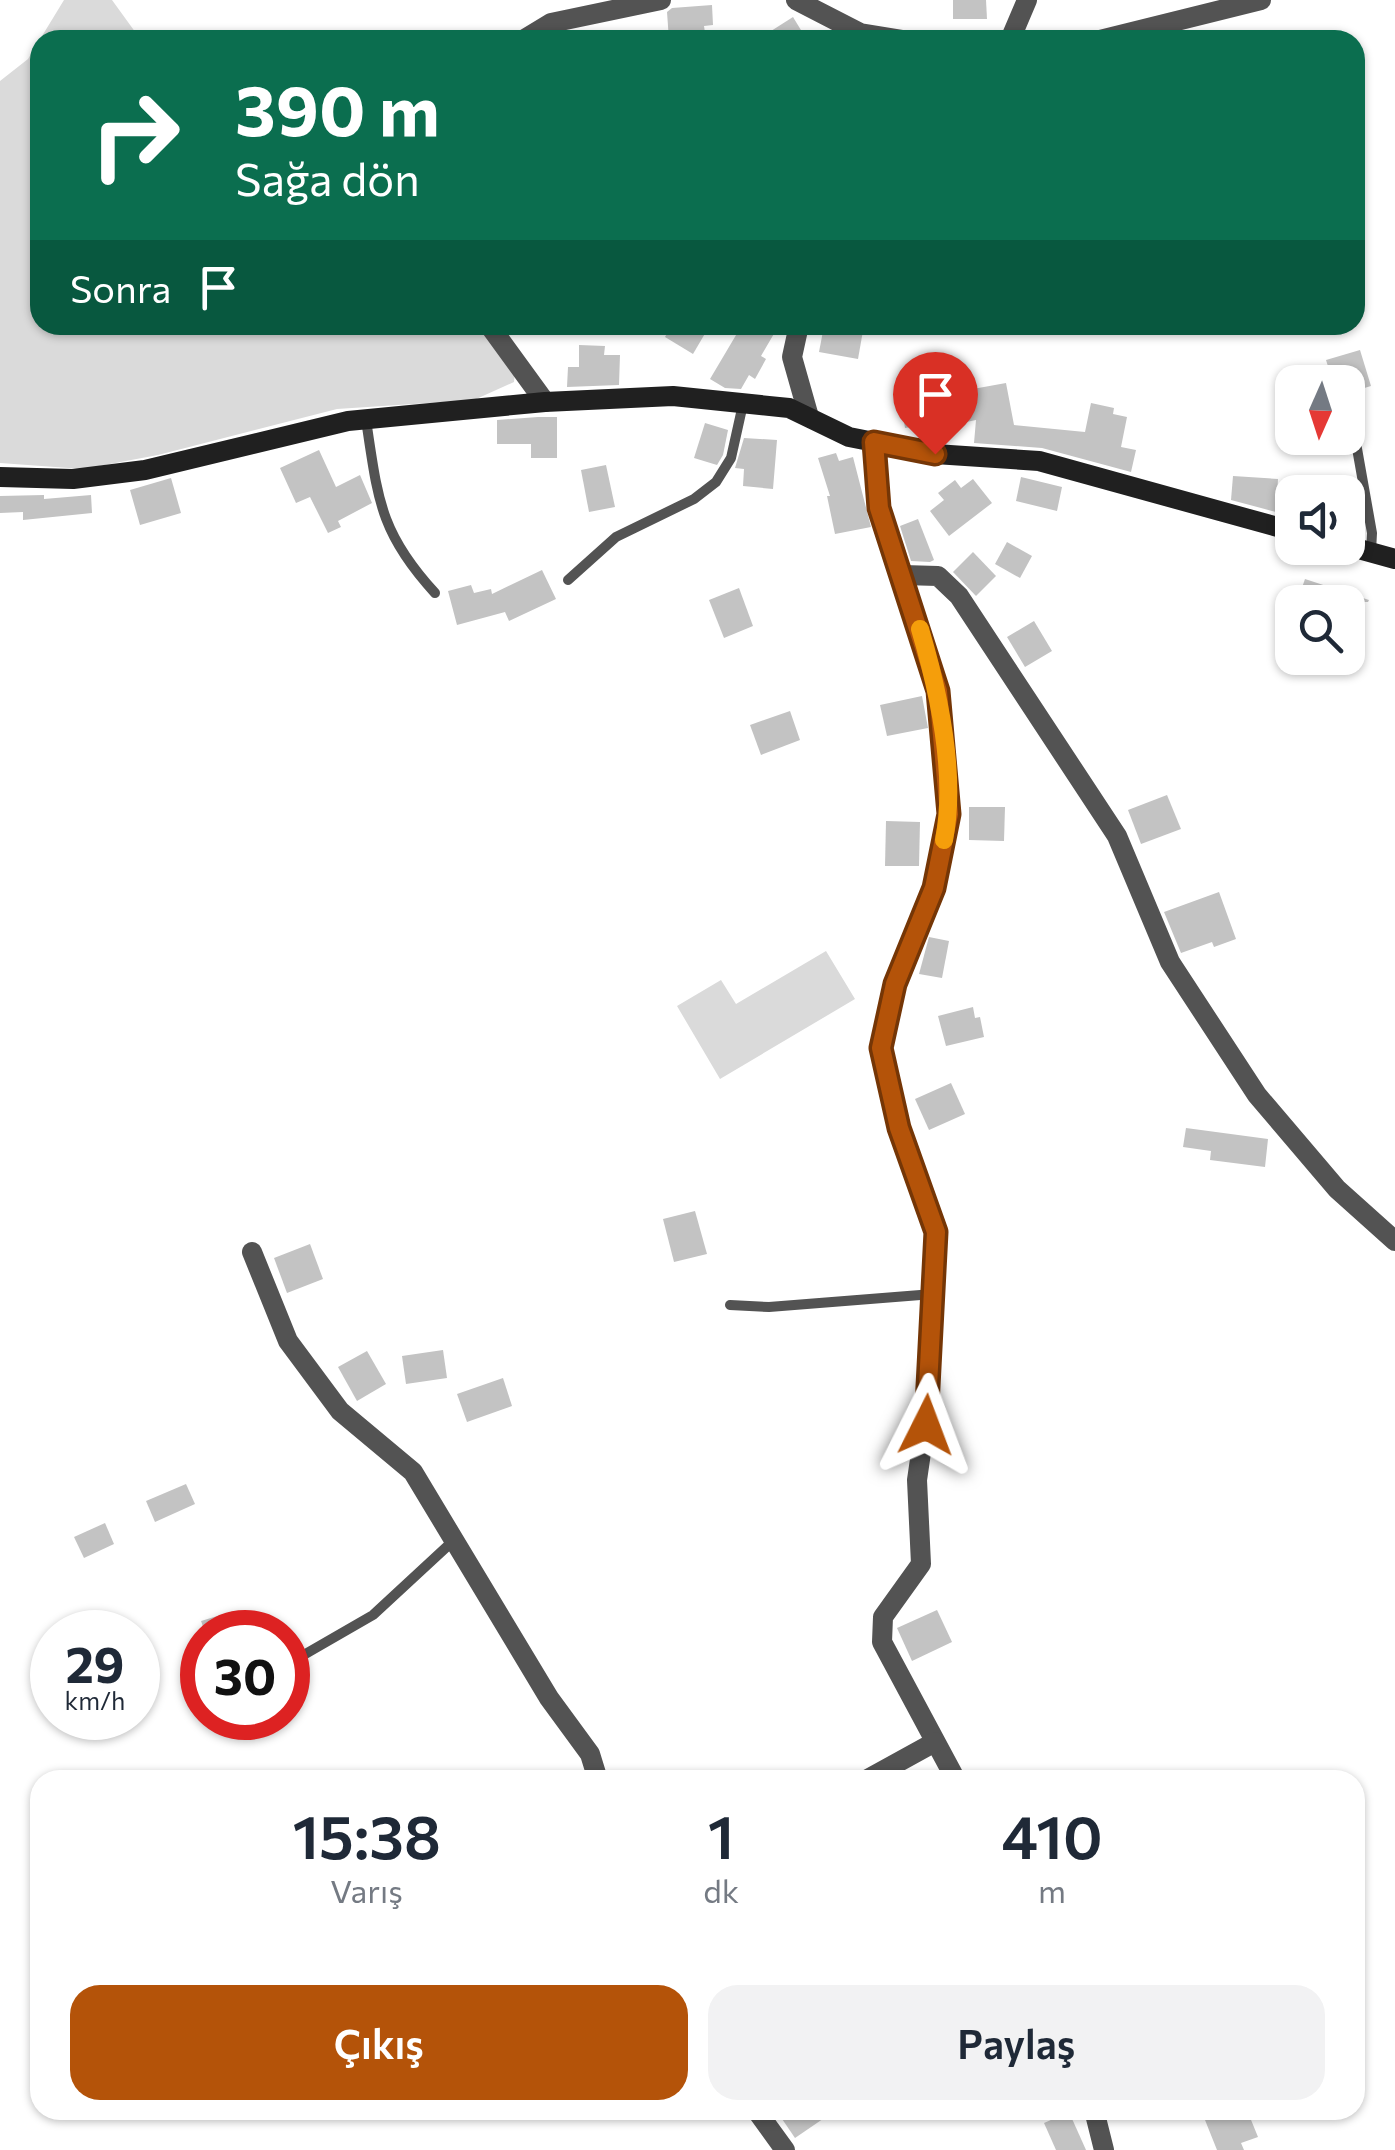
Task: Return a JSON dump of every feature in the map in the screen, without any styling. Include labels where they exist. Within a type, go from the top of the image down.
[{"type":"street","points":[[539,30],[551,23],[662,0]]},
{"type":"street","points":[[796,0],[854,30]]},
{"type":"street","points":[[1014,30],[1027,0]]},
{"type":"street","points":[[1140,30],[1261,0]]},
{"type":"street","points":[[497,335],[545,402]]},
{"type":"street","points":[[798,335],[792,357],[809,418]]},
{"type":"street","points":[[0,477],[74,479],[145,470],[366,420],[545,402],[673,396],[789,408],[849,437],[935,454],[1038,462],[1275,527]]},
{"type":"street","points":[[874,442],[879,508],[938,691],[949,814],[934,888],[895,984],[881,1048],[899,1128],[936,1232],[926,1425],[917,1480],[921,1564],[883,1617],[882,1642],[950,1770]]},
{"type":"street","points":[[1365,551],[1395,559]]},
{"type":"street","points":[[903,575],[938,576],[959,596],[1118,836],[1170,962],[1257,1095],[1337,1189],[1395,1241]]},
{"type":"street","points":[[252,1252],[288,1341],[340,1411],[412,1472],[549,1698],[590,1754],[595,1770]]},
{"type":"street","points":[[884,1770],[935,1742]]},
{"type":"street","points":[[763,2120],[785,2150]]},
{"type":"street","points":[[1096,2120],[1104,2150]]},
{"type":"lane","points":[[568,580],[616,537],[694,499],[716,482],[731,458],[743,403]]},
{"type":"lane","points":[[366,420],[377,496],[386,526],[410,566],[436,592]]},
{"type":"lane","points":[[1358,455],[1372,533],[1370,552]]},
{"type":"lane","points":[[730,1304],[769,1308],[934,1294]]},
{"type":"lane","points":[[310,1651],[372,1615],[453,1541]]},
{"type":"shaded area","points":[[64,0],[112,0],[134,30],[46,30]]},
{"type":"shaded area","points":[[30,56],[30,335],[487,335],[515,370],[514,382],[474,400],[337,409],[158,455],[83,469],[0,463],[0,81]]},
{"type":"shaded area","points":[[826,951],[855,999],[720,1079],[677,1006],[721,980],[736,1004]]},
{"type":"building","points":[[953,0],[986,0],[987,19],[953,19]]},
{"type":"building","points":[[712,5],[713,25],[704,26],[705,30],[668,30],[667,12],[672,8]]},
{"type":"building","points":[[793,17],[801,30],[773,30]]},
{"type":"building","points":[[666,335],[704,335],[693,354]]},
{"type":"building","points":[[736,335],[773,335],[761,356],[766,359],[755,379],[749,375],[741,389],[725,388],[710,379]]},
{"type":"building","points":[[822,335],[862,335],[858,359],[819,352]]},
{"type":"building","points":[[579,345],[605,346],[604,355],[620,355],[619,385],[567,387],[568,367],[579,367]]},
{"type":"building","points":[[1360,350],[1365,365],[1328,365],[1326,360]]},
{"type":"building","points":[[1365,366],[1371,386],[1365,388]]},
{"type":"building","points":[[1006,383],[1014,425],[1085,432],[1091,403],[1114,408],[1113,414],[1127,417],[1121,447],[1136,450],[1131,472],[1042,448],[974,443],[976,420],[937,428],[936,423],[905,428],[901,402]]},
{"type":"building","points":[[557,417],[557,458],[531,458],[531,444],[497,444],[497,420]]},
{"type":"building","points":[[705,423],[728,430],[717,465],[694,458]]},
{"type":"building","points":[[744,438],[777,440],[773,489],[743,486],[744,469],[735,468]]},
{"type":"building","points":[[319,450],[336,487],[360,475],[372,503],[338,521],[341,527],[328,533],[310,497],[296,503],[280,468]]},
{"type":"building","points":[[836,453],[839,461],[853,457],[871,527],[835,534],[830,496],[818,458]]},
{"type":"building","points":[[606,465],[615,507],[589,512],[581,470]]},
{"type":"building","points":[[1233,476],[1275,479],[1275,512],[1231,500]]},
{"type":"building","points":[[1021,477],[1062,487],[1057,511],[1016,501]]},
{"type":"building","points":[[171,478],[181,513],[140,525],[130,490]]},
{"type":"building","points":[[973,479],[992,503],[949,536],[930,511],[944,500],[938,493],[955,480],[961,488]]},
{"type":"building","points":[[44,495],[44,499],[91,495],[92,513],[23,520],[23,512],[0,513],[0,496]]},
{"type":"building","points":[[918,519],[934,560],[930,562],[911,561],[900,526]]},
{"type":"building","points":[[1007,542],[1032,556],[1020,578],[995,564]]},
{"type":"building","points":[[973,552],[996,576],[976,596],[953,572]]},
{"type":"building","points":[[542,570],[556,599],[509,621],[505,612],[457,625],[448,591],[471,585],[474,593],[491,589],[492,594]]},
{"type":"building","points":[[739,588],[753,626],[724,638],[709,600]]},
{"type":"building","points":[[1034,621],[1052,651],[1025,667],[1007,637]]},
{"type":"building","points":[[922,696],[928,728],[887,736],[880,705]]},
{"type":"building","points":[[790,711],[800,740],[761,755],[750,725]]},
{"type":"building","points":[[1167,795],[1181,829],[1141,844],[1128,810]]},
{"type":"building","points":[[969,807],[1005,807],[1004,841],[969,840]]},
{"type":"building","points":[[886,821],[920,822],[919,866],[885,866]]},
{"type":"building","points":[[1219,892],[1236,939],[1214,947],[1212,942],[1181,953],[1164,912]]},
{"type":"building","points":[[929,937],[949,941],[942,978],[919,974]]},
{"type":"building","points":[[973,1007],[975,1018],[980,1017],[984,1037],[946,1046],[938,1016]]},
{"type":"building","points":[[951,1083],[965,1114],[929,1130],[915,1099]]},
{"type":"building","points":[[1186,1128],[1268,1139],[1265,1167],[1210,1160],[1211,1151],[1183,1147]]},
{"type":"building","points":[[695,1211],[707,1254],[674,1262],[663,1219]]},
{"type":"building","points":[[310,1244],[323,1279],[287,1293],[274,1258]]},
{"type":"building","points":[[443,1350],[447,1378],[406,1384],[402,1356]]},
{"type":"building","points":[[367,1351],[386,1384],[357,1401],[338,1367]]},
{"type":"building","points":[[503,1378],[512,1406],[467,1422],[457,1394]]},
{"type":"building","points":[[186,1484],[195,1504],[155,1522],[146,1501]]},
{"type":"building","points":[[105,1523],[114,1544],[84,1558],[74,1537]]},
{"type":"building","points":[[937,1610],[952,1642],[912,1661],[897,1628]]},
{"type":"building","points":[[783,2120],[821,2120],[795,2138]]},
{"type":"building","points":[[1073,2120],[1086,2150],[1056,2150],[1044,2123]]},
{"type":"building","points":[[1205,2120],[1251,2120],[1258,2137],[1241,2143],[1244,2150],[1217,2150]]},
{"type":"slow traffic","points":[[920,629],[938,691],[949,814],[944,840]]},
{"type":"route","points":[[926,1425],[936,1232],[899,1128],[881,1048],[895,984],[934,888],[949,814],[938,691],[879,508],[874,442],[935,454]]}]
